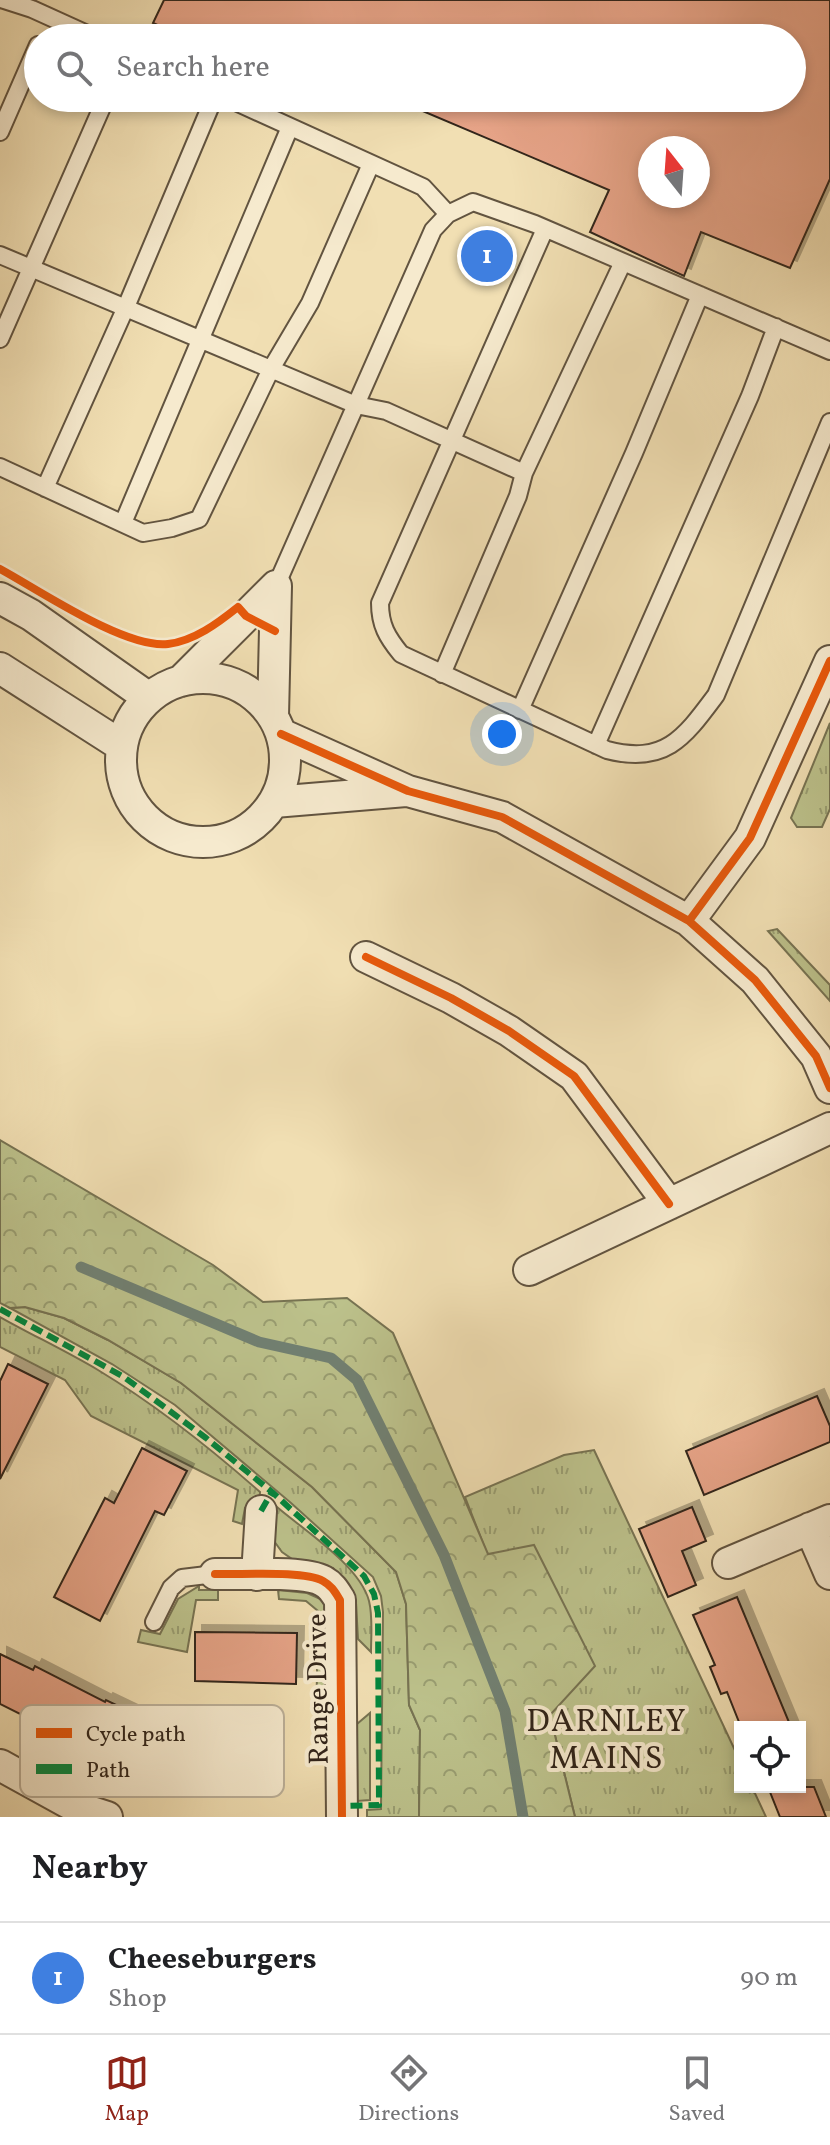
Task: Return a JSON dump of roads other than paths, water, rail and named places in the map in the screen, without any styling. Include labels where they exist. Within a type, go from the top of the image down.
[{"type":"street","points":[[181,681],[276,586]]},
{"type":"street","points":[[276,586],[277,725],[285,757],[283,780],[274,802],[259,821],[239,834],[216,841],[191,841],[168,834],[147,820],[132,801],[122,774],[122,746],[131,720],[149,698],[181,681],[207,678],[233,683],[255,697],[277,725],[408,791],[502,817],[689,921],[755,980],[816,1056],[830,1088]]},
{"type":"street","points":[[0,598],[31,615],[149,698]]},
{"type":"street","points":[[689,921],[750,838],[830,661]]},
{"type":"street","points":[[0,668],[122,746]]},
{"type":"street","points":[[274,802],[408,791]]},
{"type":"street","points":[[366,957],[451,998],[509,1031],[574,1076],[669,1204]]},
{"type":"street","points":[[529,1270],[830,1128]]},
{"type":"street","points":[[257,1575],[261,1511]]},
{"type":"street","points":[[728,1563],[820,1524],[830,1574]]},
{"type":"street","name":"Range Drive","points":[[215,1574],[296,1575],[320,1579],[333,1588],[340,1600],[342,1817]]},
{"type":"street","points":[[0,1765],[20,1776]]},
{"type":"street","points":[[58,1797],[76,1807],[107,1817]]},
{"type":"lane","points":[[4,0],[65,24]]},
{"type":"lane","points":[[47,24],[50,17]]},
{"type":"lane","points":[[0,132],[24,77]]},
{"type":"lane","points":[[0,339],[100,112]]},
{"type":"lane","points":[[45,488],[208,112]]},
{"type":"lane","points":[[257,112],[423,187],[448,214]]},
{"type":"lane","points":[[123,523],[290,127]]},
{"type":"lane","points":[[0,467],[143,533],[199,519],[271,369],[310,303],[371,164]]},
{"type":"lane","points":[[276,586],[433,230],[448,214],[473,202],[545,229],[830,351]]},
{"type":"lane","points":[[545,229],[380,603],[380,620],[387,636],[401,654],[596,745],[631,756],[661,751],[690,731],[716,695],[830,422]]},
{"type":"lane","points":[[0,255],[356,405],[386,411],[524,473]]},
{"type":"lane","points":[[442,674],[518,496],[524,473],[623,262]]},
{"type":"lane","points":[[520,710],[700,295]]},
{"type":"lane","points":[[596,745],[750,396],[776,327]]},
{"type":"lane","points":[[154,1622],[171,1588],[182,1578],[215,1574]]},
{"type":"waterway","points":[[81,1267],[259,1342],[331,1358],[357,1380],[444,1555],[505,1711],[523,1817]]},
{"type":"place","name":"Cheeseburgers","points":[[487,256]]},
{"type":"district","name":"DARNLEY MAINS","points":[[607,1742]]}]
